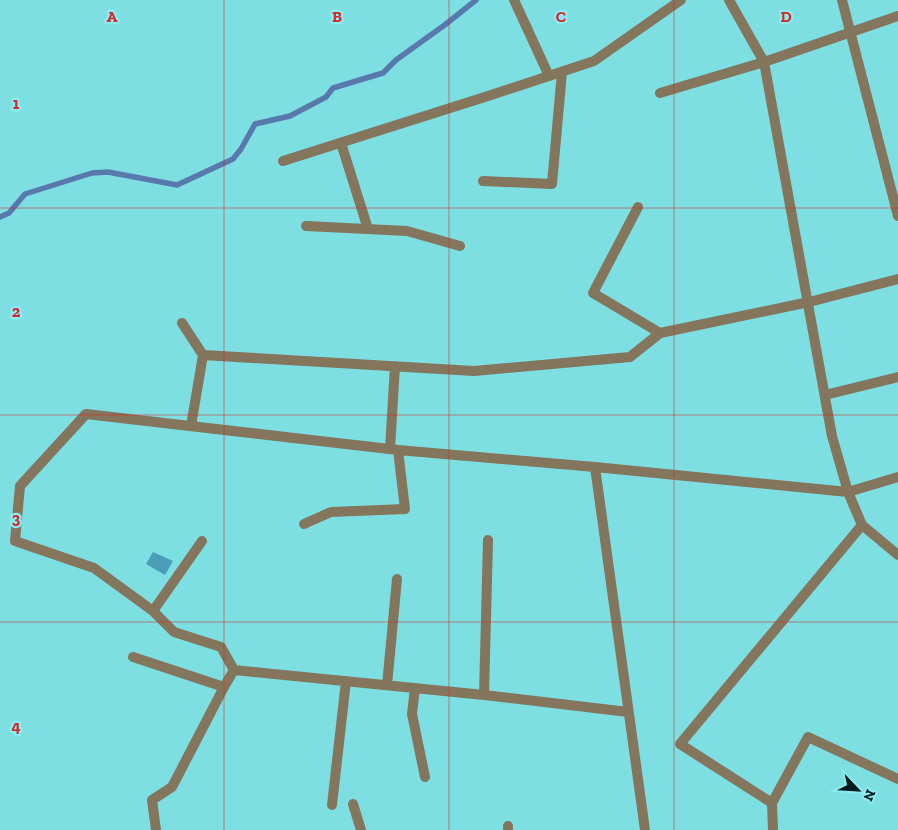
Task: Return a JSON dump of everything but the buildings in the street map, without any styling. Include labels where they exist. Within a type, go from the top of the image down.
[{"type":"street","points":[[514,0],[549,76]]},
{"type":"street","points":[[284,162],[594,61],[681,0]]},
{"type":"street","points":[[729,0],[764,62],[832,436],[848,492],[862,525],[898,555]]},
{"type":"street","points":[[842,0],[898,216]]},
{"type":"street","points":[[660,93],[764,62],[898,16]]},
{"type":"street","points":[[483,181],[552,184],[562,72]]},
{"type":"street","points":[[341,143],[368,229]]},
{"type":"street","points":[[638,207],[593,293],[660,333]]},
{"type":"street","points":[[306,226],[407,231],[460,246]]},
{"type":"street","points":[[203,355],[474,371],[630,356],[660,333],[809,302],[898,279]]},
{"type":"street","points":[[182,323],[203,355],[191,426]]},
{"type":"street","points":[[304,524],[331,512],[405,509],[394,449],[395,366]]},
{"type":"street","points":[[825,395],[898,377]]},
{"type":"street","points":[[234,670],[221,647],[174,632],[153,611],[94,568],[15,541],[20,486],[86,414],[394,449],[848,492],[898,477]]},
{"type":"street","points":[[595,467],[645,830]]},
{"type":"street","points":[[772,803],[680,744],[862,525]]},
{"type":"street","points":[[153,611],[202,540]]},
{"type":"street","points":[[484,695],[488,540]]},
{"type":"street","points":[[387,685],[397,579]]},
{"type":"street","points":[[133,657],[224,687]]},
{"type":"street","points":[[234,670],[484,695],[628,712]]},
{"type":"street","points":[[156,830],[152,800],[172,787],[234,670]]},
{"type":"street","points":[[332,805],[346,681]]},
{"type":"street","points":[[415,688],[412,714],[426,777]]},
{"type":"street","points":[[773,830],[772,803],[808,737],[898,779]]},
{"type":"street","points":[[353,804],[361,830]]},
{"type":"waterway","points":[[0,217],[9,213],[25,194],[92,173],[108,172],[177,185],[233,159],[255,124],[290,116],[326,97],[333,88],[383,73],[396,60],[476,0]]}]
